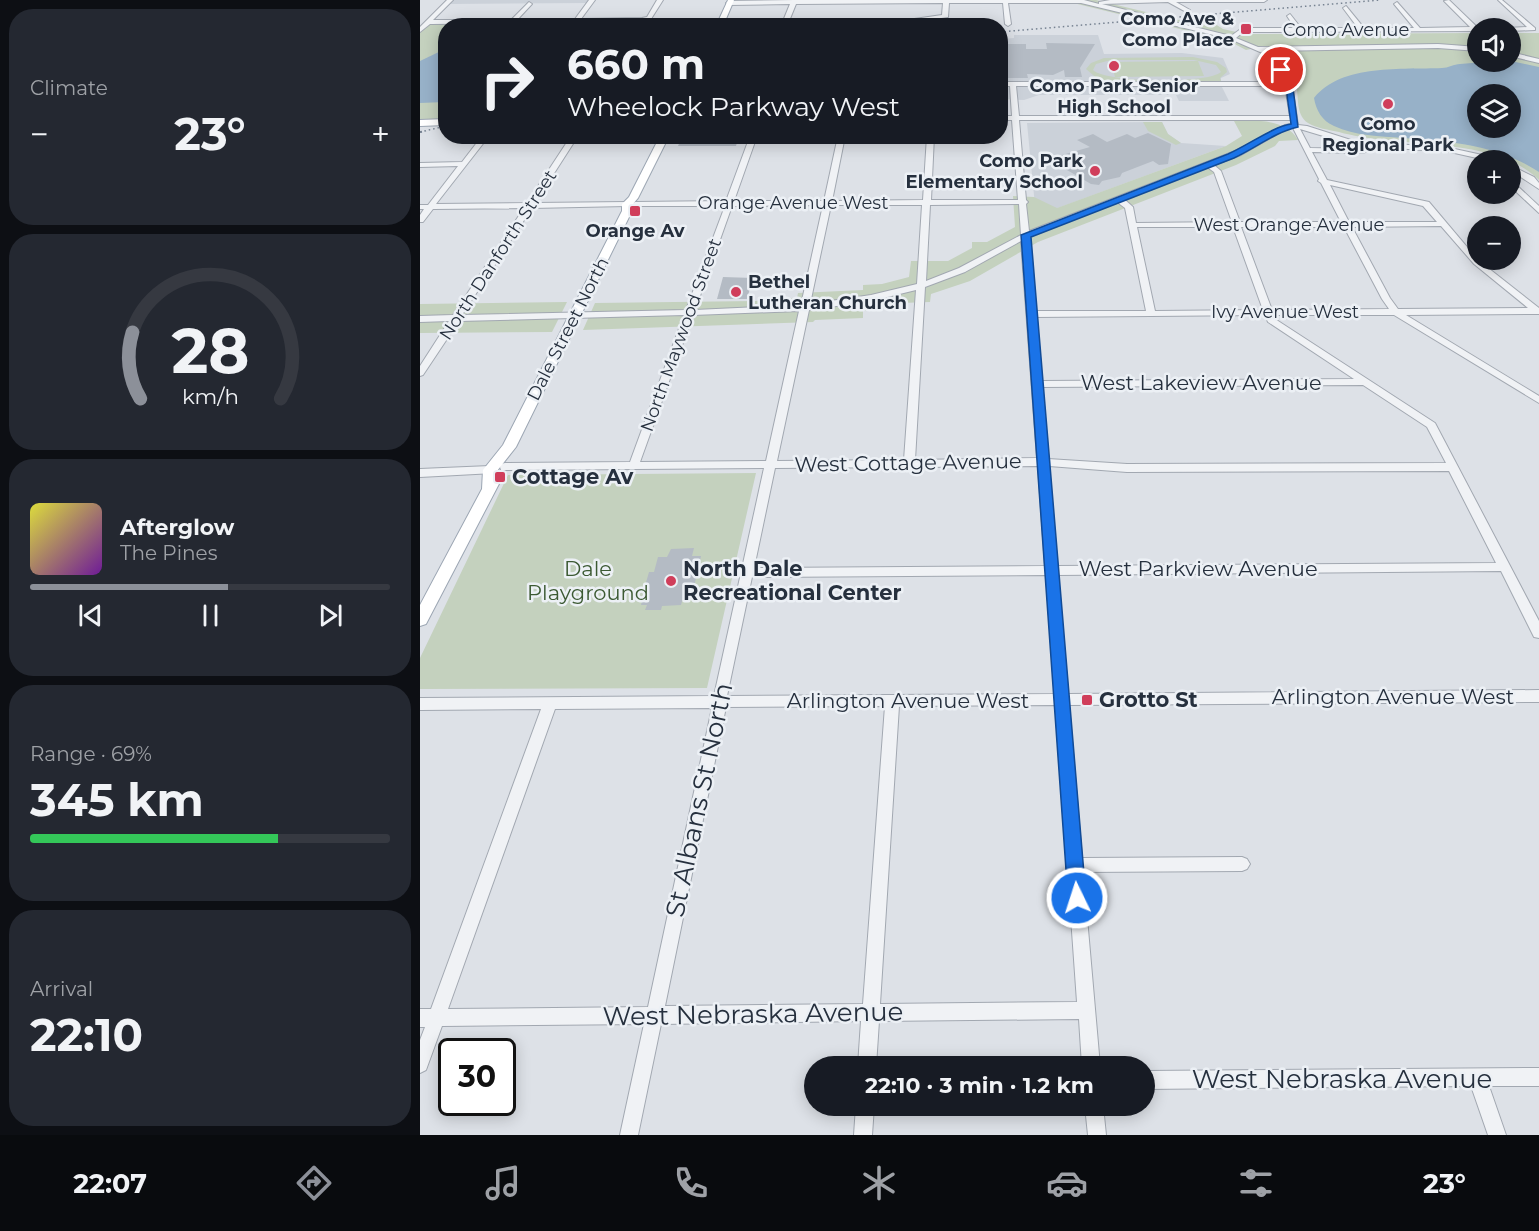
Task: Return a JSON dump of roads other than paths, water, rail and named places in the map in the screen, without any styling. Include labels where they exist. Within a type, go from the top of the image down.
[{"type":"main road","points":[[723,18],[730,1]]},
{"type":"main road","points":[[420,123],[438,123]]},
{"type":"main road","name":"Dale Street North","points":[[488,487],[490,470],[509,447],[661,144]]},
{"type":"main road","name":"Dale Street North","points":[[420,620],[488,487],[505,467],[509,447]]},
{"type":"street","points":[[420,30],[450,0]]},
{"type":"street","points":[[578,18],[592,0]]},
{"type":"street","points":[[647,18],[660,0]]},
{"type":"street","points":[[831,0],[838,2]]},
{"type":"street","name":"Como Avenue","points":[[730,1],[1079,0],[1234,35],[1299,30],[1467,29]]},
{"type":"street","points":[[1097,5],[1114,0],[1264,0]]},
{"type":"street","points":[[1170,0],[1188,11]]},
{"type":"street","points":[[942,18],[946,16],[945,1]]},
{"type":"street","points":[[1005,1],[1007,18]]},
{"type":"street","points":[[1448,1],[1467,20]]},
{"type":"street","points":[[1500,1],[1535,29]]},
{"type":"street","points":[[787,18],[794,2]]},
{"type":"street","points":[[516,18],[529,4]]},
{"type":"street","points":[[1397,4],[1419,30]]},
{"type":"street","points":[[1346,8],[1363,30]]},
{"type":"street","points":[[1290,16],[1299,30]]},
{"type":"street","points":[[428,22],[438,22]]},
{"type":"street","points":[[1213,25],[1259,51],[1279,68]]},
{"type":"street","points":[[1259,51],[1311,47]]},
{"type":"street","points":[[1259,51],[1311,47],[1467,49]]},
{"type":"street","points":[[1272,57],[1273,52],[1284,49]]},
{"type":"street","points":[[1259,51],[1272,57],[1279,64],[1288,84],[1294,122],[1322,181],[1386,300],[1396,312],[1539,400]]},
{"type":"street","points":[[1521,57],[1539,61]]},
{"type":"street","points":[[1008,84],[1288,84]]},
{"type":"street","points":[[1013,84],[1090,1056]]},
{"type":"street","points":[[1008,118],[1256,118],[1294,122],[1353,143],[1440,149],[1467,155]]},
{"type":"street","points":[[1256,118],[1269,120],[1282,127]]},
{"type":"street","points":[[420,320],[690,314],[804,309],[858,301],[920,286],[974,265],[1026,235],[1257,145],[1282,127],[1294,122]]},
{"type":"street","points":[[420,220],[480,144]]},
{"type":"street","name":"North Danforth Street","points":[[420,373],[570,144]]},
{"type":"street","name":"North Maywood Street","points":[[634,465],[751,144]]},
{"type":"street","name":"St Albans St North","points":[[629,1135],[770,465],[840,144]]},
{"type":"street","points":[[909,463],[930,144]]},
{"type":"street","points":[[1307,150],[1427,153],[1467,162]]},
{"type":"street","points":[[420,165],[464,164]]},
{"type":"street","points":[[1209,165],[1217,171],[1271,320],[1431,425],[1539,633]]},
{"type":"street","points":[[1521,173],[1539,187]]},
{"type":"street","points":[[1322,181],[1420,201],[1431,208],[1477,262],[1538,311]]},
{"type":"street","points":[[1521,192],[1539,211]]},
{"type":"street","points":[[1118,199],[1128,207],[1151,313]]},
{"type":"street","name":"Orange Avenue West","points":[[420,207],[1024,202]]},
{"type":"street","name":"West Orange Avenue","points":[[1133,225],[1444,224]]},
{"type":"street","name":"Ivy Avenue West","points":[[1032,314],[1538,311]]},
{"type":"street","name":"West Lakeview Avenue","points":[[1038,384],[1365,382]]},
{"type":"street","name":"West Cottage Avenue","points":[[505,467],[1044,462],[1127,468],[1454,467]]},
{"type":"street","points":[[420,474],[490,470]]},
{"type":"street","name":"West Parkview Avenue","points":[[748,573],[1504,567]]},
{"type":"street","name":"Arlington Avenue West","points":[[420,704],[892,703],[1539,696]]},
{"type":"street","points":[[420,1064],[428,1018],[549,703]]},
{"type":"street","points":[[868,1056],[892,703]]},
{"type":"street","points":[[1075,865],[1242,864]]},
{"type":"street","name":"West Nebraska Avenue","points":[[428,1018],[1087,1010]]},
{"type":"street","name":"West Nebraska Avenue","points":[[1155,1080],[1539,1077]]},
{"type":"street","points":[[1477,1078],[1497,1135]]},
{"type":"street","points":[[863,1135],[864,1116]]},
{"type":"street","points":[[1096,1116],[1097,1135]]},
{"type":"water","points":[[438,52],[438,102],[420,103],[420,61]]},
{"type":"water","points":[[1467,63],[1467,72],[1521,72],[1521,63],[1539,67],[1539,172],[1521,162],[1521,150],[1490,150],[1437,141],[1350,132],[1330,124],[1316,107],[1314,98],[1326,87],[1340,79],[1374,71],[1442,68]]},
{"type":"railway","points":[[1008,31],[1380,0]]},
{"type":"railway","points":[[420,132],[438,128]]},
{"type":"railway","points":[[420,132],[426,131]]},
{"type":"place","name":"Como Ave & Como Place","points":[[1246,29]]},
{"type":"place","name":"Como Park Senior High School","points":[[1114,66]]},
{"type":"place","name":"Como Regional Park","points":[[1388,104]]},
{"type":"place","name":"Como Park Elementary School","points":[[1095,171]]},
{"type":"place","name":"Orange Av","points":[[635,211]]},
{"type":"place","name":"Bethel Lutheran Church","points":[[736,292]]},
{"type":"place","name":"Cottage Av","points":[[500,477]]},
{"type":"place","name":"North Dale Recreational Center","points":[[671,581]]},
{"type":"place","name":"Grotto St","points":[[1087,700]]},
{"type":"park label","name":"Dale Playground","points":[[588,581]]}]
